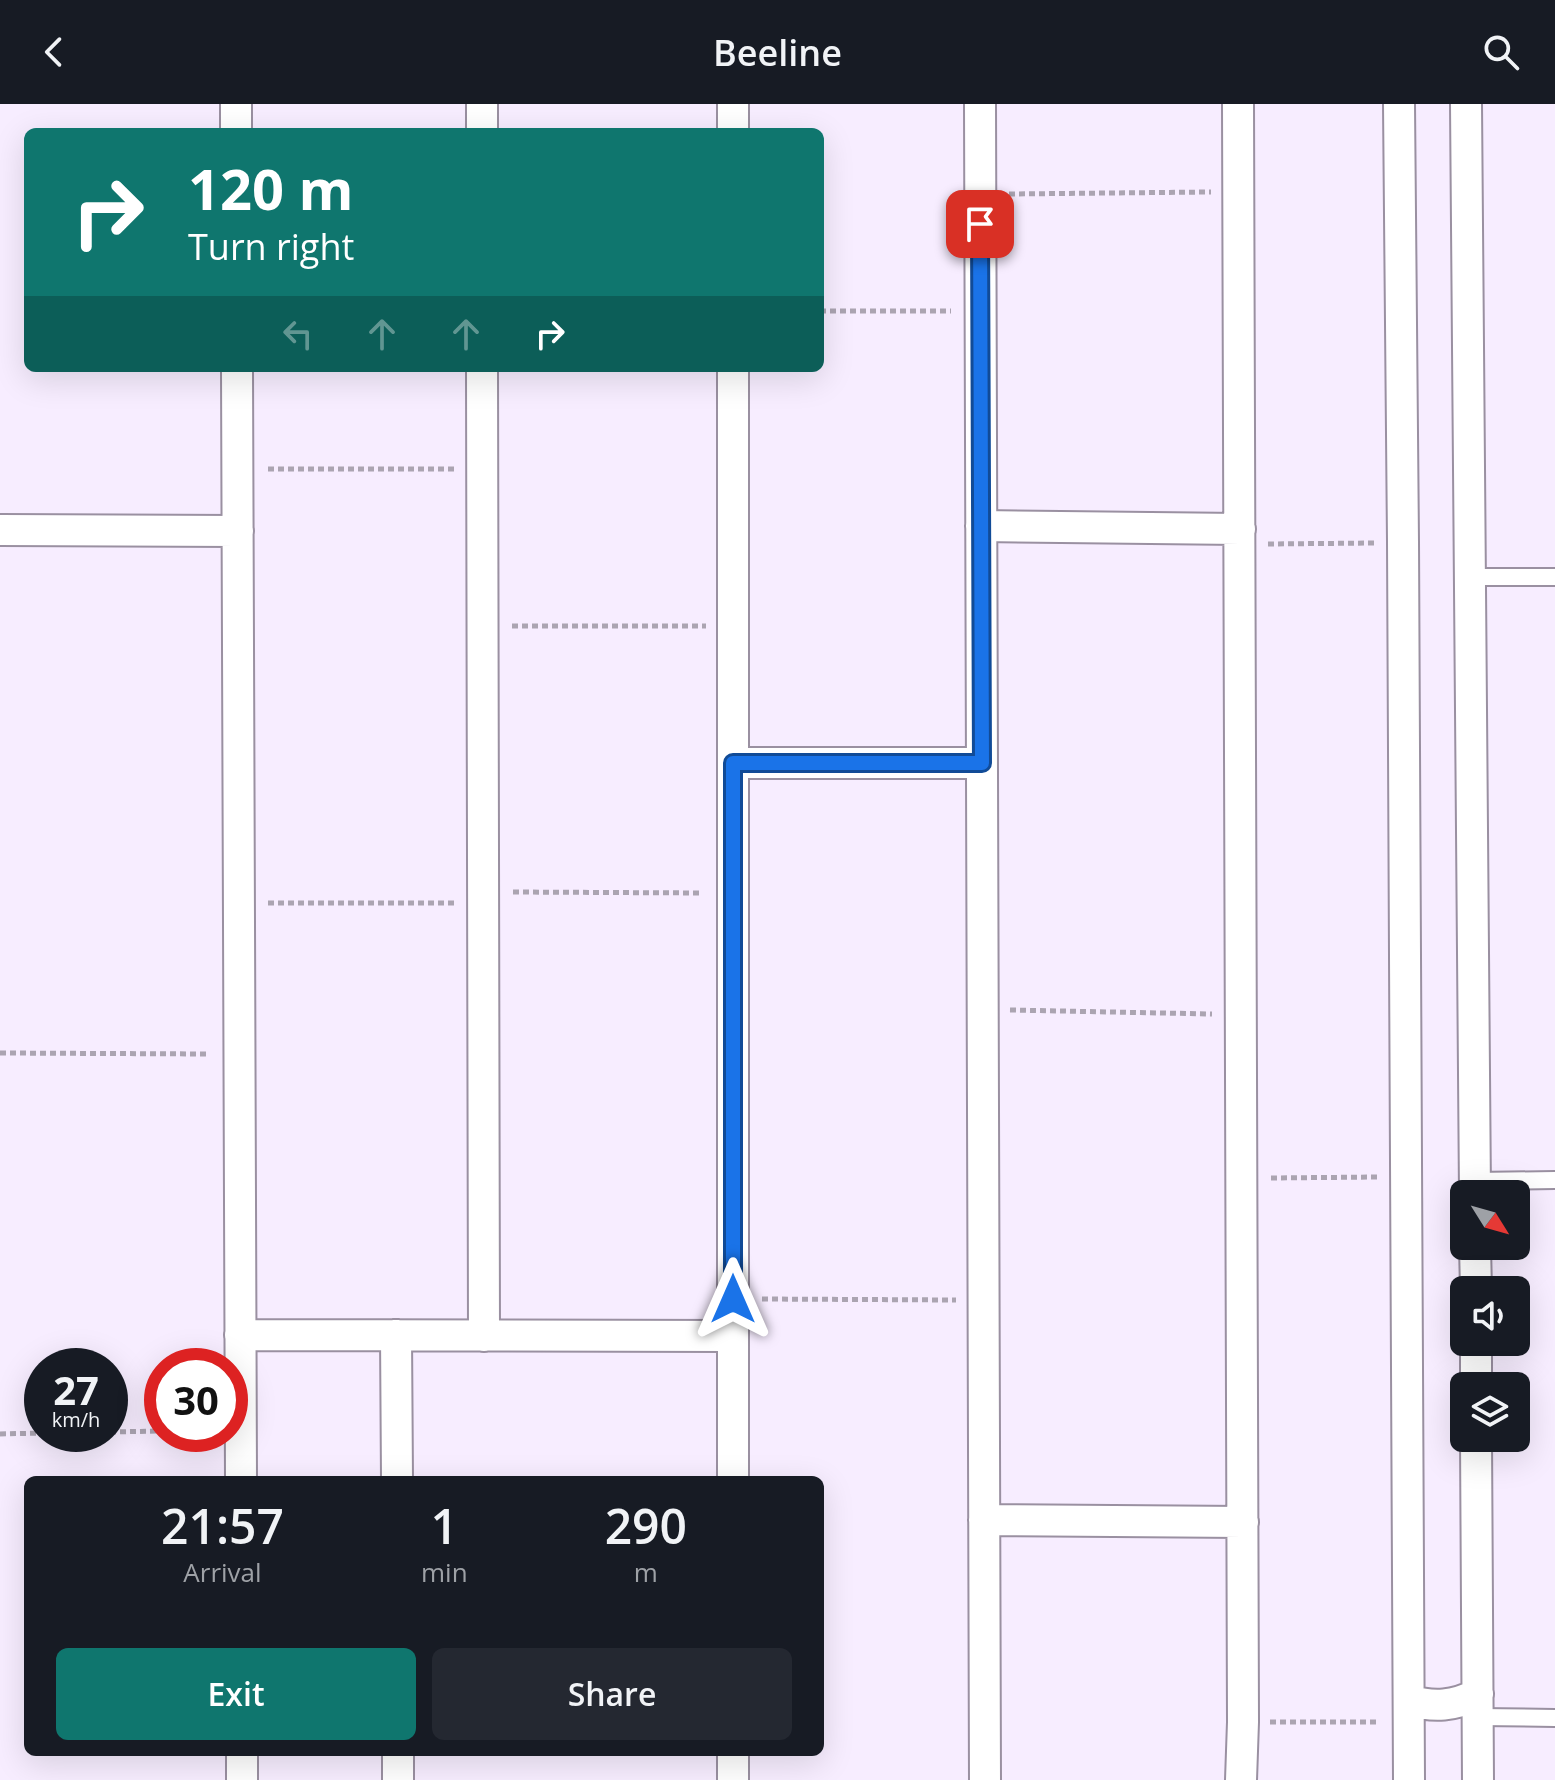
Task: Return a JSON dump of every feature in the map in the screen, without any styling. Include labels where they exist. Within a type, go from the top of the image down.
[{"type":"street","points":[[236,104],[236,128]]},
{"type":"street","points":[[482,104],[482,128]]},
{"type":"street","points":[[733,104],[733,128]]},
{"type":"street","points":[[980,104],[985,1780]]},
{"type":"street","points":[[1238,104],[1243,1522],[1241,1780]]},
{"type":"street","points":[[1399,104],[1409,1780]]},
{"type":"street","points":[[1466,104],[1475,1180]]},
{"type":"street","points":[[237,372],[241,1476]]},
{"type":"street","points":[[482,372],[484,1336]]},
{"type":"street","points":[[733,372],[733,1476]]},
{"type":"street","points":[[981,526],[1240,536]]},
{"type":"street","points":[[0,530],[238,531]]},
{"type":"street","points":[[733,763],[982,763]]},
{"type":"street","points":[[240,1335],[733,1336]]},
{"type":"street","points":[[396,1335],[397,1476]]},
{"type":"street","points":[[1476,1452],[1478,1780]]},
{"type":"street","points":[[984,1520],[1243,1522]]},
{"type":"street","points":[[1409,1711],[1437,1706],[1478,1706]]},
{"type":"street","points":[[242,1756],[242,1780]]},
{"type":"street","points":[[398,1756],[398,1780]]},
{"type":"street","points":[[733,1756],[733,1780]]},
{"type":"lane","points":[[1471,577],[1555,577]]},
{"type":"lane","points":[[1530,1182],[1555,1180]]},
{"type":"lane","points":[[1478,1706],[1555,1718]]},
{"type":"path","points":[[980,194],[1238,191]]},
{"type":"path","points":[[824,311],[981,312]]},
{"type":"path","points":[[237,469],[483,469]]},
{"type":"path","points":[[1240,536],[1403,542]]},
{"type":"path","points":[[483,625],[733,626]]},
{"type":"path","points":[[239,903],[733,893]]},
{"type":"path","points":[[983,1009],[1241,1015]]},
{"type":"path","points":[[0,1053],[239,1055]]},
{"type":"path","points":[[1242,1178],[1406,1177]]},
{"type":"path","points":[[733,1299],[984,1300]]},
{"type":"path","points":[[0,1434],[24,1433]]},
{"type":"path","points":[[1243,1722],[1409,1711]]},
{"type":"route","points":[[733,1299],[733,763],[982,763],[980,224]]}]
